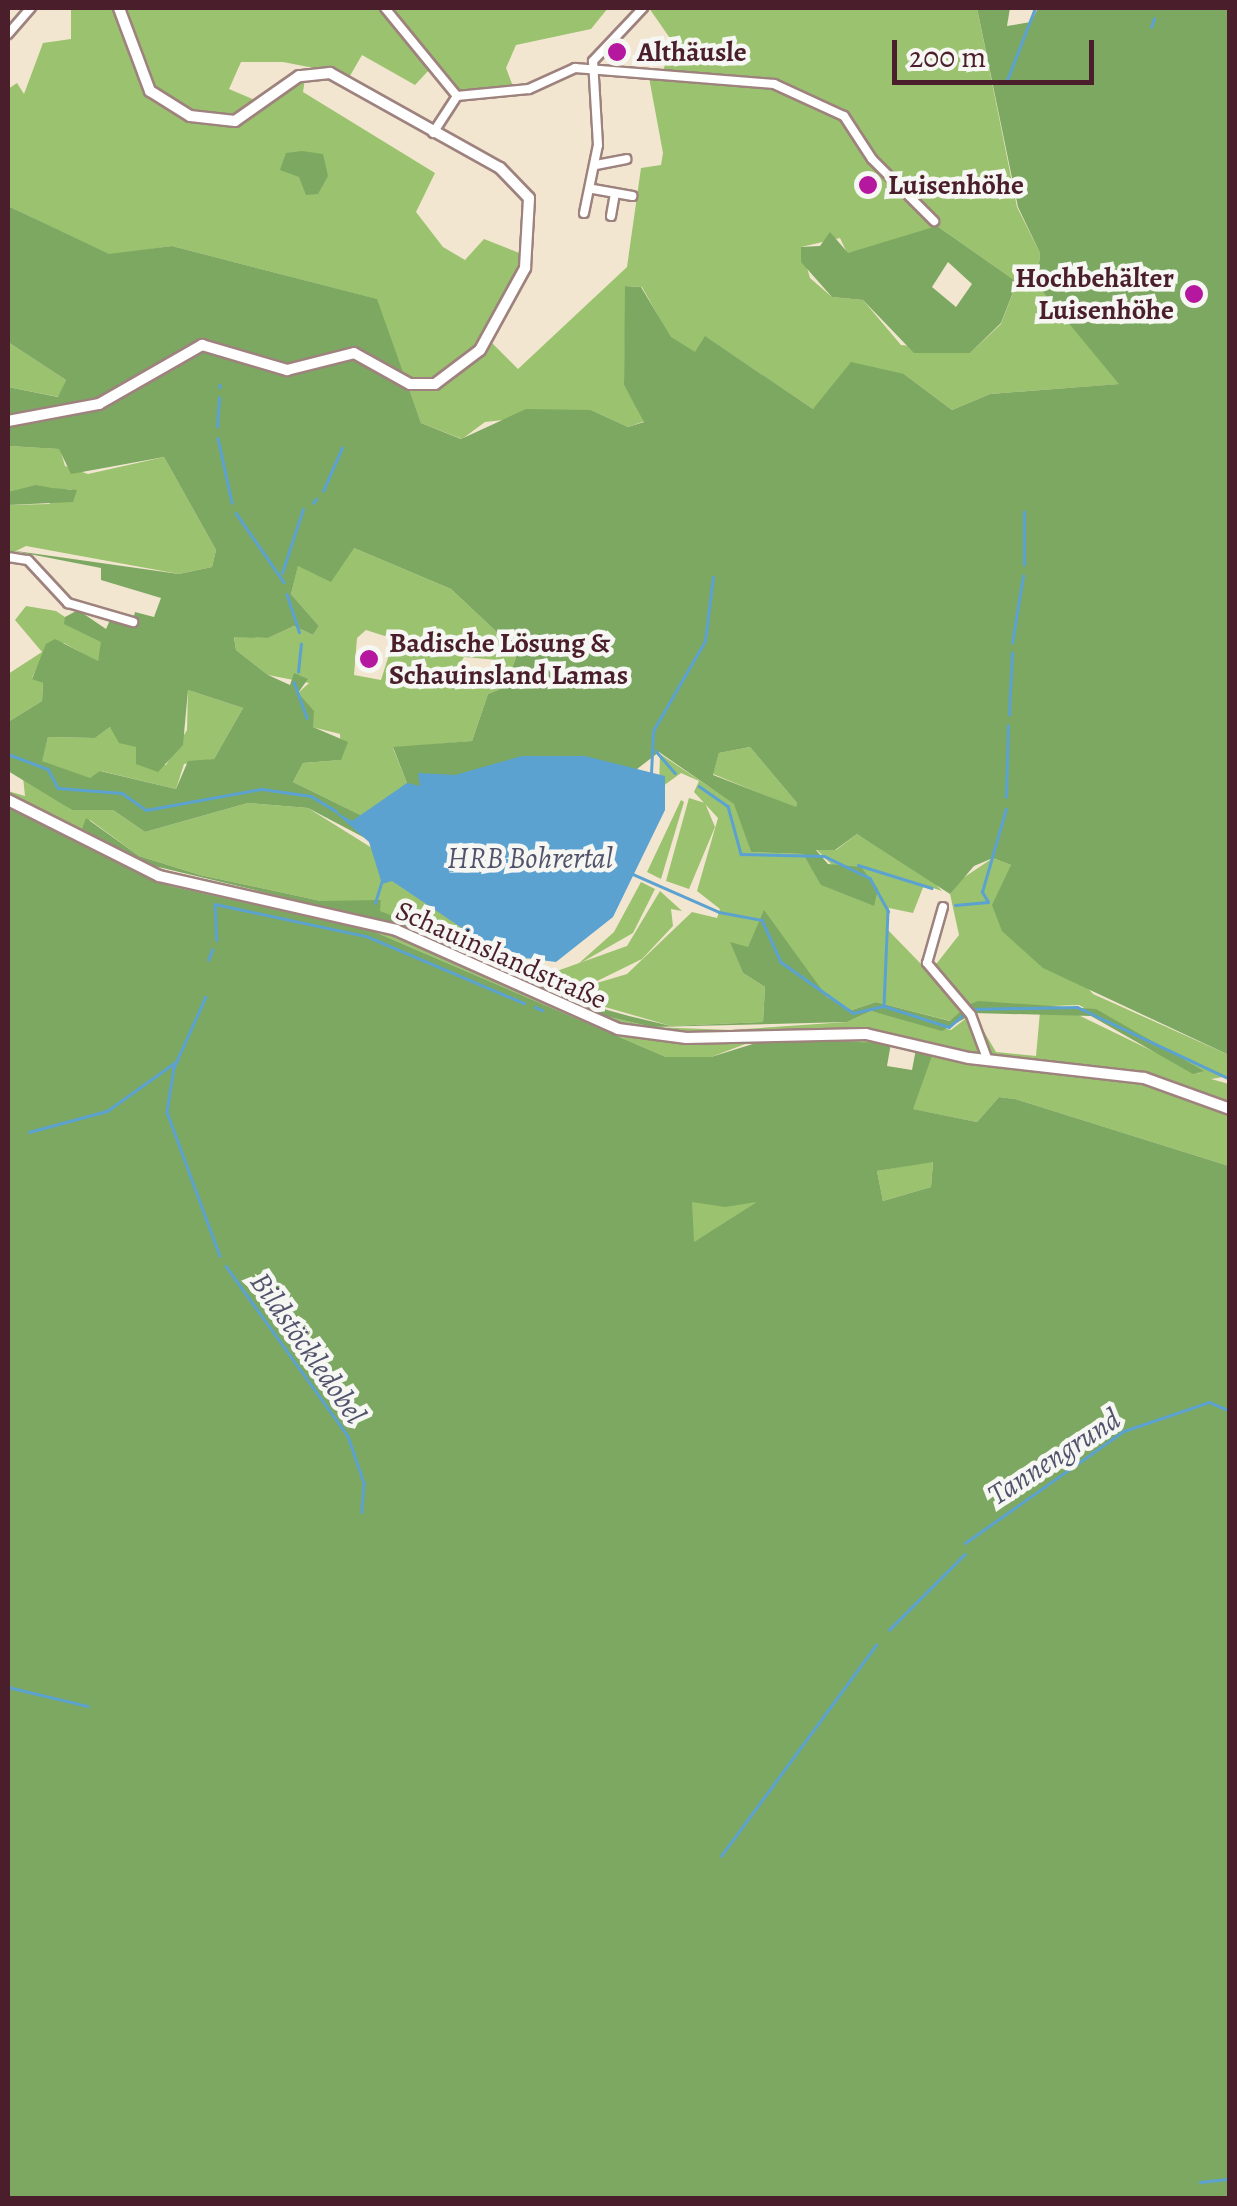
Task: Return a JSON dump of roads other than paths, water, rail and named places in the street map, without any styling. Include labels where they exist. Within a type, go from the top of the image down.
[{"type":"main road","points":[[8,421],[99,404],[186,346],[228,346],[287,370],[354,353],[422,386],[460,370],[519,287],[531,211],[512,176],[330,73],[299,76],[235,120],[190,116],[150,91],[118,8]]},
{"type":"main road","name":"Schauinslandstraße","points":[[8,800],[159,876],[396,930],[618,1029],[686,1038],[866,1034],[988,1061],[1116,1072],[1230,1109]]},
{"type":"street","points":[[8,34],[31,8]]},
{"type":"street","points":[[384,8],[457,96]]},
{"type":"street","points":[[584,213],[596,166],[592,69],[644,8]]},
{"type":"street","points":[[457,96],[515,92],[592,69],[676,70],[812,98],[844,116],[872,159],[934,221]]},
{"type":"street","points":[[433,133],[457,96]]},
{"type":"street","points":[[596,166],[626,160]]},
{"type":"street","points":[[593,189],[632,196]]},
{"type":"street","points":[[611,216],[615,194]]},
{"type":"street","points":[[8,557],[28,560],[68,603],[132,622]]},
{"type":"street","points":[[943,907],[925,956],[968,1011],[988,1061]]},
{"type":"water","name":"HRB Bohrertal","points":[[522,756],[585,756],[665,776],[665,810],[613,917],[556,962],[502,955],[392,881],[382,884],[369,842],[330,808],[352,821],[407,783],[420,786],[418,773],[455,775]]},
{"type":"waterway","points":[[1007,80],[1035,8]]},
{"type":"waterway","points":[[1151,27],[1154,19]]},
{"type":"waterway","points":[[217,427],[219,398]]},
{"type":"waterway","points":[[218,438],[232,502]]},
{"type":"waterway","points":[[323,491],[342,448]]},
{"type":"waterway","points":[[313,503],[316,499]]},
{"type":"waterway","points":[[282,573],[303,509]]},
{"type":"waterway","points":[[1024,512],[1024,565]]},
{"type":"waterway","points":[[236,513],[284,582]]},
{"type":"waterway","points":[[1012,643],[1023,576]]},
{"type":"waterway","points":[[651,774],[653,731],[705,641],[713,577]]},
{"type":"waterway","points":[[287,594],[299,632]]},
{"type":"waterway","points":[[298,672],[301,644]]},
{"type":"waterway","points":[[1009,715],[1012,653]]},
{"type":"waterway","points":[[294,682],[307,718]]},
{"type":"waterway","points":[[1006,797],[1008,726]]},
{"type":"waterway","points":[[656,751],[675,773]]},
{"type":"waterway","points":[[8,754],[48,769],[58,788],[122,793],[146,810],[262,789],[311,796],[336,811]]},
{"type":"waterway","points":[[699,786],[728,806],[741,854],[824,856],[870,878],[888,911],[884,1005]]},
{"type":"waterway","points":[[955,905],[988,902],[982,892],[1006,809]]},
{"type":"waterway","points":[[858,865],[932,888]]},
{"type":"waterway","points":[[628,872],[719,912],[762,920],[781,962],[853,1013],[884,1006],[949,1027],[964,1014]]},
{"type":"waterway","points":[[375,903],[383,876]]},
{"type":"waterway","points":[[215,904],[366,936],[524,1003]]},
{"type":"waterway","name":"Bildstöckledobel","points":[[215,905],[217,940]]},
{"type":"waterway","name":"Bildstöckledobel","points":[[208,960],[212,950]]},
{"type":"waterway","name":"Bildstöckledobel","points":[[206,997],[174,1068],[167,1112],[220,1256]]},
{"type":"waterway","points":[[535,1007],[542,1010]]},
{"type":"waterway","points":[[971,1009],[1077,1007],[1230,1079]]},
{"type":"waterway","points":[[29,1132],[107,1111],[177,1061]]},
{"type":"waterway","name":"Bildstöckledobel","points":[[226,1266],[348,1436],[364,1483],[362,1512]]},
{"type":"waterway","name":"Tannengrund","points":[[965,1543],[1124,1431],[1209,1402],[1230,1411]]},
{"type":"waterway","name":"Tannengrund","points":[[889,1630],[965,1554]]},
{"type":"waterway","name":"Tannengrund","points":[[721,1856],[876,1645]]},
{"type":"waterway","points":[[8,1687],[88,1706]]},
{"type":"waterway","points":[[1200,2182],[1230,2179]]},
{"type":"place","name":"Althäusle","points":[[617,52]]},
{"type":"place","name":"Luisenhöhe","points":[[868,185]]},
{"type":"place","name":"Hochbehälter Luisenhöhe","points":[[1194,294]]},
{"type":"place","name":"Badische Lösung & Schauinsland Lamas","points":[[369,659]]}]
